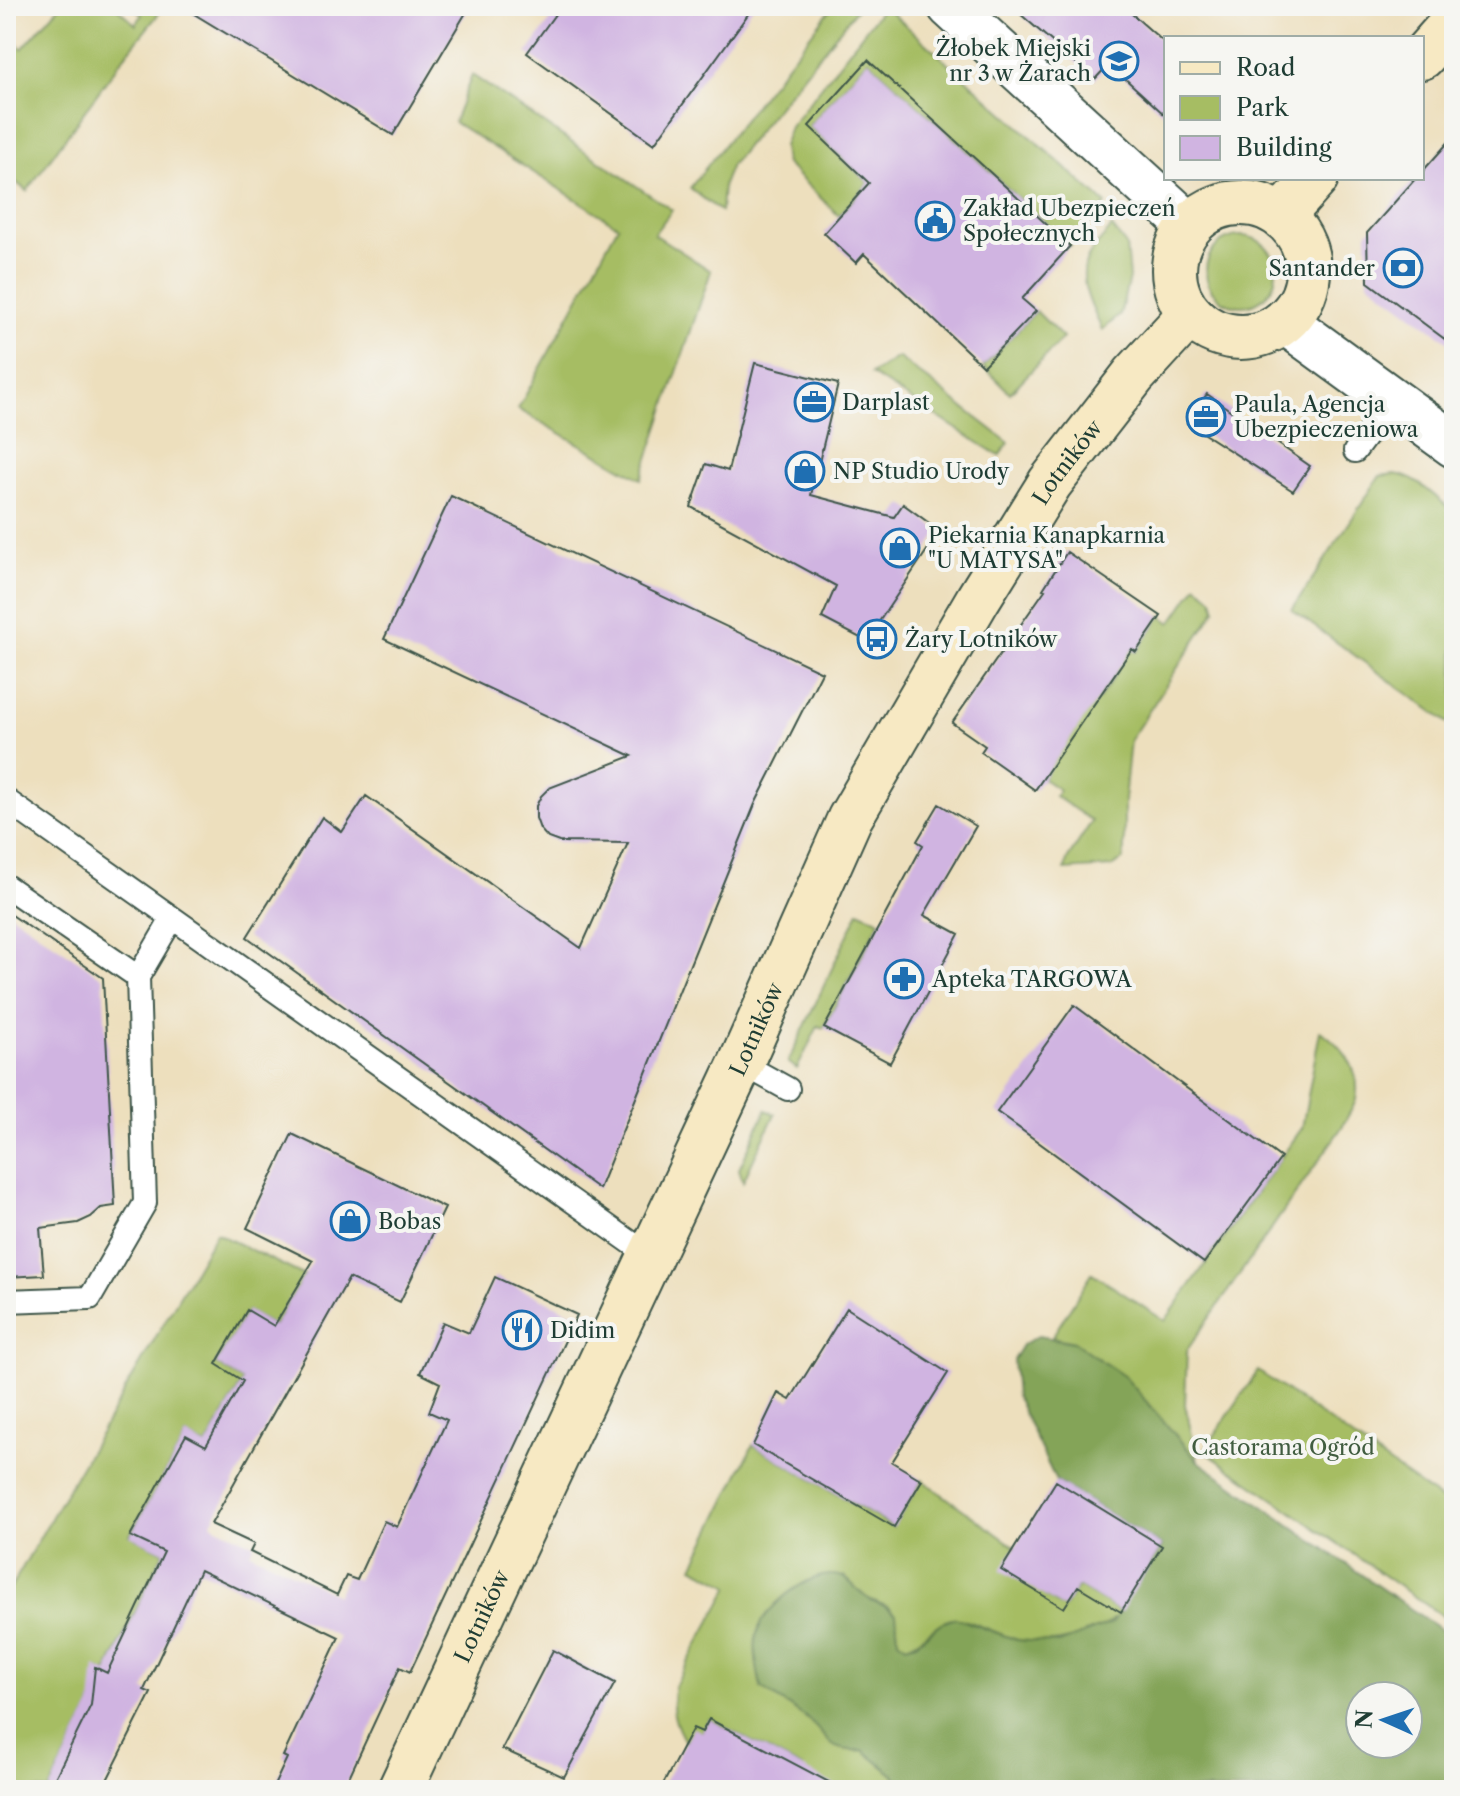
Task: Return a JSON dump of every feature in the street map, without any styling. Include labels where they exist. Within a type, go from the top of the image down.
[{"type":"street","points":[[950,6],[1190,226]]},
{"type":"street","points":[[1424,55],[1454,21]]},
{"type":"street","points":[[1282,216],[1314,180]]},
{"type":"street","points":[[1244,203],[1264,207],[1282,216],[1295,230],[1304,247],[1308,267],[1307,286],[1299,304],[1285,322],[1248,337],[1227,336],[1206,328],[1190,314],[1180,298],[1174,279],[1180,242],[1190,226],[1206,213],[1224,205],[1244,203]]},
{"type":"street","name":"Lotników","points":[[400,1790],[741,1063],[850,818],[1050,483],[1134,375],[1190,314]]},
{"type":"street","points":[[1285,322],[1454,445]]},
{"type":"lane","points":[[1355,451],[1393,400]]},
{"type":"lane","points":[[6,800],[650,1256]]},
{"type":"lane","points":[[6,886],[138,977]]},
{"type":"lane","points":[[6,1301],[90,1298],[145,1203],[138,977],[172,919]]},
{"type":"lane","points":[[741,1063],[788,1089]]},
{"type":"green space","points":[[60,6],[115,6],[136,25],[142,15],[132,6],[165,6],[120,62],[27,191],[6,174],[6,54],[16,43],[22,49]]},
{"type":"green space","points":[[833,6],[859,6],[731,165],[723,185],[721,212],[690,188]]},
{"type":"green space","points":[[884,6],[1106,204],[1070,246],[868,60],[809,126],[869,183],[839,216],[785,163],[783,146],[790,127]]},
{"type":"green space","points":[[472,75],[672,210],[654,234],[711,271],[641,479],[518,409],[618,226],[454,122]]},
{"type":"green space","points":[[1112,227],[1126,245],[1129,278],[1120,315],[1102,330],[1087,295],[1084,276],[1090,253]]},
{"type":"green space","points":[[1241,236],[1266,246],[1276,271],[1266,296],[1241,306],[1216,296],[1206,271],[1216,246]]},
{"type":"green space","points":[[1036,311],[1063,338],[1010,393],[983,366]]},
{"type":"green space","points":[[898,357],[1009,443],[999,456],[871,374]]},
{"type":"green space","points":[[1395,474],[1419,484],[1454,512],[1454,727],[1292,610],[1380,476]]},
{"type":"green space","points":[[1197,585],[1213,599],[1216,609],[1130,740],[1124,801],[1124,859],[1112,867],[1065,870],[1067,860],[1092,821],[1055,796],[1059,790],[1043,779],[1084,689],[1099,699],[1117,672],[1105,664],[1120,641],[1136,652],[1161,616],[1171,623]]},
{"type":"green space","points":[[859,911],[880,921],[824,1028],[818,1026],[797,1069],[788,1062]]},
{"type":"green space","points":[[1320,1031],[1336,1043],[1353,1068],[1356,1099],[1342,1127],[1187,1350],[1185,1405],[1198,1461],[1169,1428],[1074,1342],[1052,1337],[1092,1273],[1165,1321],[1302,1128]]},
{"type":"green space","points":[[766,1110],[775,1114],[743,1182],[739,1169]]},
{"type":"green space","points":[[216,1233],[305,1276],[274,1326],[247,1311],[216,1364],[243,1381],[206,1446],[186,1436],[130,1535],[164,1552],[106,1673],[100,1670],[91,1707],[49,1790],[6,1790],[6,1596]]},
{"type":"green space","points":[[1038,1336],[1074,1342],[1125,1377],[1198,1461],[1454,1639],[1454,1790],[907,1790],[863,1750],[835,1746],[805,1717],[761,1688],[756,1638],[767,1615],[801,1584],[828,1575],[844,1578],[865,1596],[896,1614],[898,1640],[906,1646],[916,1643],[941,1623],[956,1618],[1017,1640],[1059,1643],[1112,1623],[1162,1546],[1056,1481],[1016,1397],[1013,1360],[1022,1345]]},
{"type":"green space","name":"Castorama Ogród","points":[[1258,1371],[1454,1509],[1454,1624],[1204,1451]]},
{"type":"green space","points":[[753,1445],[893,1527],[922,1480],[1015,1547],[1058,1573],[1045,1596],[1064,1608],[1078,1586],[1121,1612],[1099,1629],[1085,1635],[1039,1642],[1012,1638],[974,1623],[953,1619],[940,1623],[906,1646],[898,1640],[896,1614],[889,1607],[866,1598],[844,1576],[761,1688],[805,1717],[834,1746],[863,1750],[907,1790],[791,1790],[802,1768],[709,1719],[702,1733],[686,1743],[674,1716],[675,1686],[730,1586],[693,1567]]},
{"type":"building","points":[[181,6],[470,6],[393,135]]},
{"type":"building","points":[[561,6],[754,6],[654,144],[527,53]]},
{"type":"building","points":[[1011,6],[1123,6],[1164,42],[1164,114],[1109,64],[1095,79]]},
{"type":"building","points":[[868,60],[1070,246],[1022,299],[1036,311],[983,366],[864,254],[856,263],[824,233],[869,183],[809,126]]},
{"type":"building","points":[[1454,136],[1454,346],[1368,282],[1367,233],[1414,180],[1424,180],[1424,170]]},
{"type":"building","points":[[755,363],[838,384],[811,495],[894,517],[903,504],[940,531],[866,641],[822,618],[836,586],[691,507],[706,464],[728,471]]},
{"type":"building","points":[[1207,394],[1310,466],[1293,491],[1187,423]]},
{"type":"building","points":[[451,496],[822,672],[755,804],[599,1189],[247,937],[322,817],[342,832],[366,796],[581,948],[628,843],[559,842],[548,838],[540,829],[536,806],[549,788],[632,756],[384,639]]},
{"type":"building","points":[[1067,552],[1161,616],[1136,652],[1132,649],[1035,790],[981,752],[985,746],[952,723],[1045,590]]},
{"type":"building","points":[[939,804],[976,826],[924,915],[959,934],[890,1063],[824,1028],[923,845],[917,841]]},
{"type":"building","points":[[6,911],[103,978],[115,1206],[101,1208],[78,1223],[40,1228],[44,1275],[6,1277]]},
{"type":"building","points":[[1074,1005],[1281,1158],[1204,1263],[997,1112]]},
{"type":"building","points":[[292,1134],[445,1208],[400,1302],[349,1278],[211,1524],[254,1544],[250,1552],[337,1595],[346,1576],[357,1580],[384,1521],[397,1527],[447,1420],[429,1412],[440,1383],[420,1373],[443,1322],[469,1333],[495,1277],[577,1315],[410,1672],[400,1667],[343,1790],[272,1790],[287,1758],[283,1756],[339,1637],[200,1570],[144,1690],[151,1693],[102,1790],[49,1790],[91,1705],[95,1667],[107,1673],[164,1552],[130,1536],[186,1435],[206,1446],[243,1381],[216,1364],[247,1310],[274,1326],[313,1261],[247,1228]]},
{"type":"building","points":[[847,1308],[948,1373],[892,1462],[922,1480],[894,1527],[753,1445],[778,1393],[790,1400]]},
{"type":"building","points":[[1056,1481],[1162,1546],[1121,1612],[1078,1586],[1064,1608],[1001,1570]]},
{"type":"building","points":[[553,1650],[615,1683],[564,1777],[502,1749]]},
{"type":"building","points":[[709,1719],[844,1790],[660,1790],[693,1728],[702,1732]]},
{"type":"place","name":"Żłobek Miejski nr 3 w Żarach","points":[[1119,61]]},
{"type":"place","name":"Zakład Ubezpieczeń Społecznych","points":[[935,221]]},
{"type":"place","name":"Santander","points":[[1403,268]]},
{"type":"place","name":"Darplast","points":[[814,402]]},
{"type":"place","name":"Paula, Agencja Ubezpieczeniowa","points":[[1206,417]]},
{"type":"place","name":"NP Studio Urody","points":[[805,471]]},
{"type":"place","name":"Piekarnia Kanapkarnia \"U MATYSA\"","points":[[900,548]]},
{"type":"place","name":"Żary Lotników","points":[[877,639]]},
{"type":"place","name":"Apteka TARGOWA","points":[[904,979]]},
{"type":"place","name":"Bobas","points":[[350,1221]]},
{"type":"place","name":"Didim","points":[[522,1330]]}]
